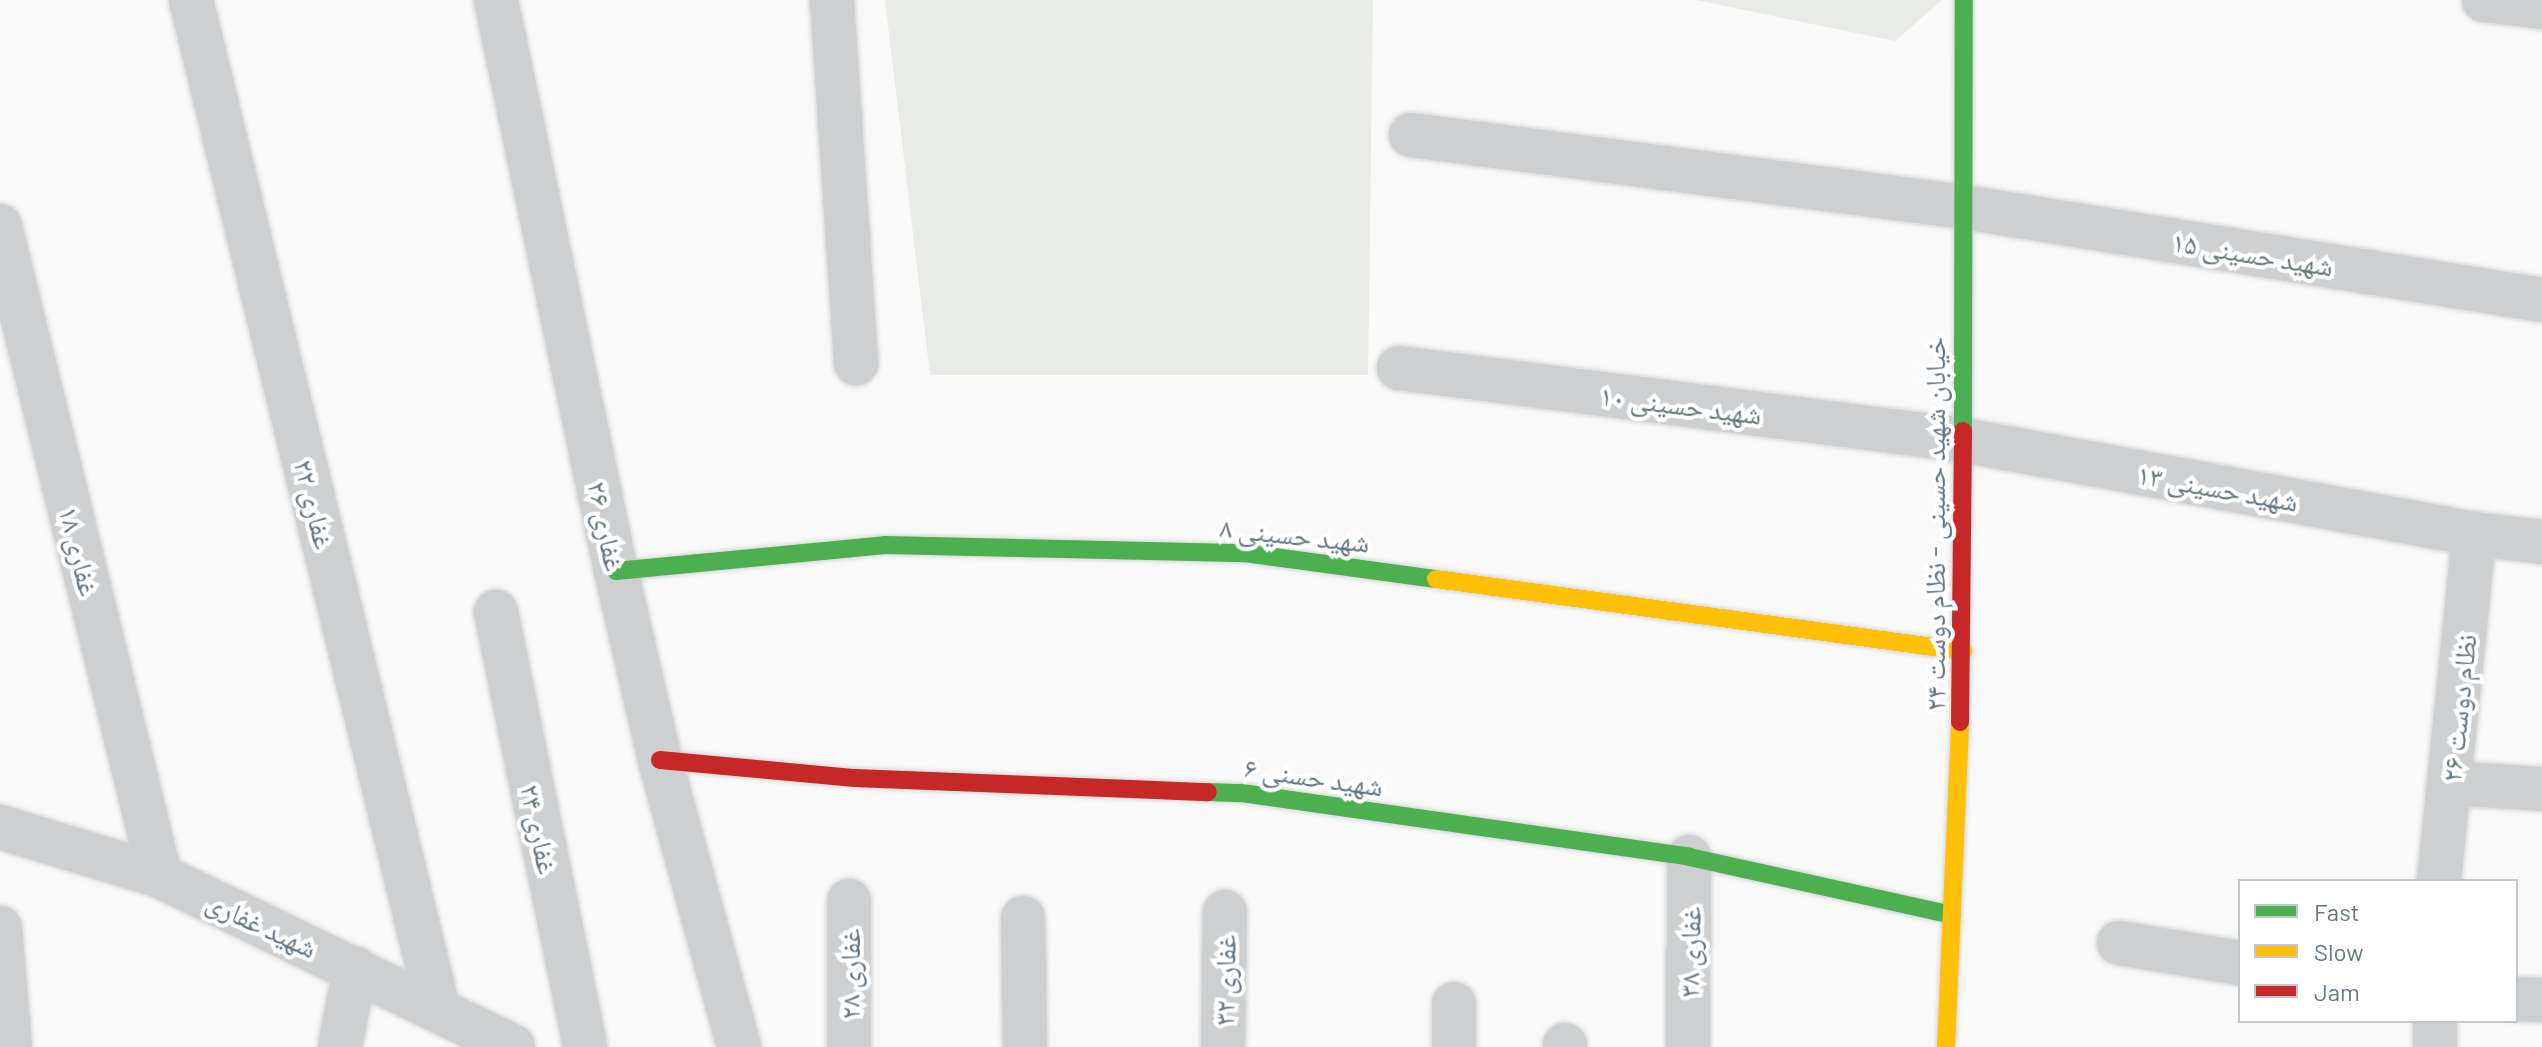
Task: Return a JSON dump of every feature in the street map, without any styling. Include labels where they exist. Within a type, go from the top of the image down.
[{"type":"street","name":"غفاری ۲۲","points":[[191,0],[438,1009]]},
{"type":"street","name":"غفاری ۲۶","points":[[496,0],[616,571],[660,760],[739,1047]]},
{"type":"street","points":[[832,0],[856,363]]},
{"type":"street","name":"خیابان شهید حسینی - نظام دوست ۲۴","points":[[1946,1047],[1963,651],[1964,0]]},
{"type":"street","points":[[2484,0],[2542,7]]},
{"type":"street","name":"شهید حسینی ۱۵","points":[[1411,135],[1964,207],[2542,300]]},
{"type":"street","name":"غفاری ۱۸","points":[[0,226],[160,876]]},
{"type":"street","name":"شهید حسینی ۱۰","points":[[1399,368],[1962,440]]},
{"type":"street","name":"شهید حسینی ۱۳","points":[[1962,440],[2474,534],[2542,542]]},
{"type":"street","name":"نظام دوست ۲۶","points":[[2439,879],[2474,534]]},
{"type":"street","name":"شهید حسینی ۸","points":[[616,571],[885,545],[1245,553],[1963,651]]},
{"type":"street","name":"غفاری ۲۴","points":[[496,612],[585,1047]]},
{"type":"street","name":"شهید حسنی ۶","points":[[660,760],[855,778],[1242,793],[1689,857],[1952,915]]},
{"type":"street","points":[[2450,783],[2542,789]]},
{"type":"street","name":"شهید غفاری","points":[[0,827],[160,876],[513,1047]]},
{"type":"street","name":"غفاری ۳۸","points":[[1688,1047],[1689,857]]},
{"type":"street","name":"غفاری ۲۸","points":[[849,901],[849,1047]]},
{"type":"street","name":"غفاری ۳۲","points":[[1223,1047],[1225,912]]},
{"type":"street","points":[[1023,918],[1025,1047]]},
{"type":"street","points":[[0,928],[10,1047]]},
{"type":"street","points":[[2119,943],[2238,963]]},
{"type":"street","points":[[340,1047],[355,968]]},
{"type":"street","points":[[2518,999],[2542,1000]]},
{"type":"street","points":[[1454,1004],[1454,1047]]},
{"type":"street","points":[[2435,1023],[2435,1047]]},
{"type":"shaded area","points":[[885,0],[1373,0],[1368,375],[930,375]]},
{"type":"shaded area","points":[[1696,0],[1941,0],[1941,1],[1895,41]]},
{"type":"traffic: fast","points":[[1963,431],[1964,0]]},
{"type":"traffic: fast","points":[[616,571],[885,545],[1245,553],[1436,579]]},
{"type":"traffic: fast","points":[[1208,792],[1242,793],[1689,857],[1952,915]]},
{"type":"traffic: slow","points":[[1436,579],[1963,651]]},
{"type":"traffic: slow","points":[[1946,1047],[1960,722]]},
{"type":"traffic: jam","points":[[1960,722],[1963,431]]},
{"type":"traffic: jam","points":[[660,760],[855,778],[1208,792]]}]
